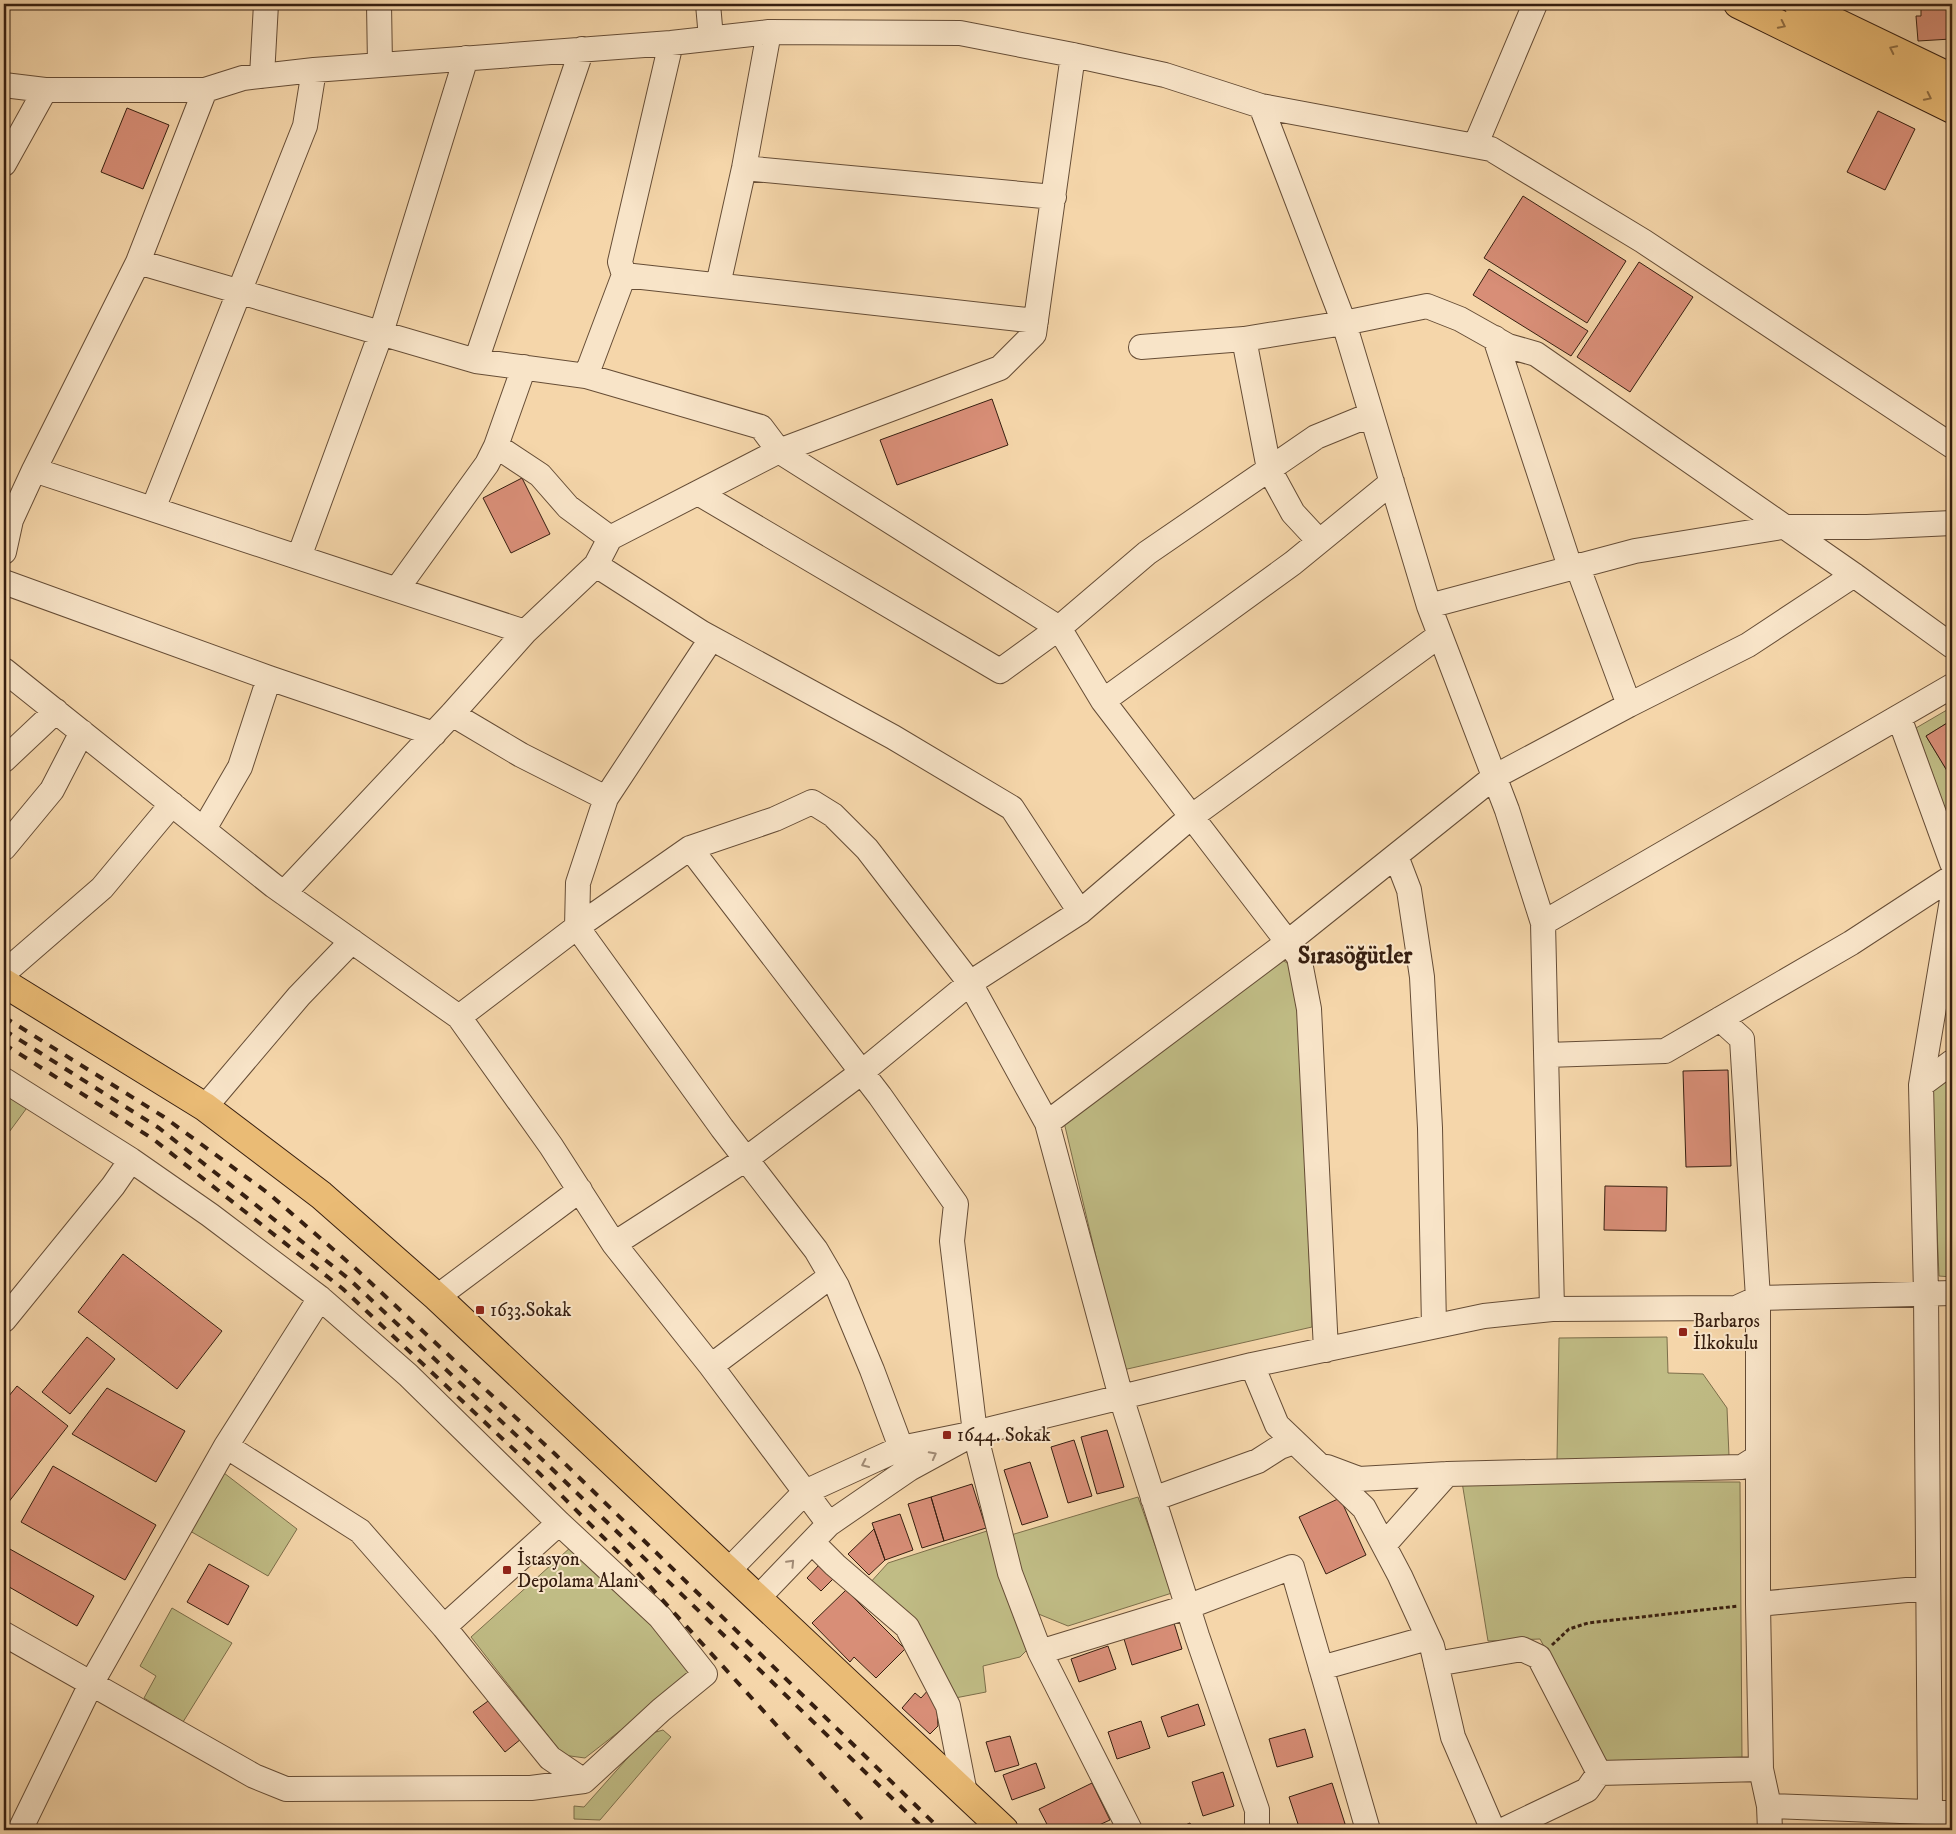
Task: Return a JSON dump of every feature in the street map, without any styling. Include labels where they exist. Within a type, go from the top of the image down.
[{"type":"main road","points":[[1738,4],[1952,109]]},
{"type":"main road","points":[[1798,4],[1833,12],[1952,78]]},
{"type":"main road","points":[[4,983],[204,1107],[322,1195],[436,1296],[1004,1830]]},
{"type":"street","points":[[262,4],[262,76]]},
{"type":"street","points":[[379,4],[380,65]]},
{"type":"street","points":[[708,4],[711,38]]},
{"type":"street","points":[[1475,146],[1535,4]]},
{"type":"street","points":[[718,285],[744,168],[769,32]]},
{"type":"street","points":[[4,85],[45,90],[205,90],[243,78],[314,70],[671,43],[769,32],[960,33],[1165,75],[1260,106],[1491,149],[1643,241],[1952,446]]},
{"type":"street","points":[[586,376],[624,275],[620,262],[671,43]]},
{"type":"street","points":[[476,361],[582,49]]},
{"type":"street","points":[[284,893],[434,734],[525,632],[596,565],[610,538],[779,451],[1000,368],[1034,334],[1073,55]]},
{"type":"street","points":[[299,557],[381,333],[466,58]]},
{"type":"street","points":[[153,509],[305,126],[314,70]]},
{"type":"street","points":[[4,164],[45,90]]},
{"type":"street","points":[[4,552],[7,512],[34,470],[138,262],[205,90]]},
{"type":"street","points":[[1260,106],[1344,323],[1429,606],[1507,810],[1543,923],[1552,1309]]},
{"type":"street","points":[[744,168],[1054,197]]},
{"type":"street","points":[[138,262],[476,361],[586,376],[761,427],[779,451],[1058,628],[1103,701],[1300,957],[1309,1009],[1326,1350]]},
{"type":"street","points":[[624,275],[1036,321]]},
{"type":"street","points":[[1141,347],[1244,339],[1344,323],[1427,306],[1460,319],[1508,346],[1536,354],[1782,527],[1854,575],[1952,646]]},
{"type":"street","points":[[1495,338],[1574,566],[1629,705]]},
{"type":"street","points":[[1244,339],[1269,469],[1293,513],[1319,541]]},
{"type":"street","points":[[396,589],[487,464],[496,446],[524,367]]},
{"type":"street","points":[[698,493],[1000,670],[1058,628],[1146,553],[1316,437],[1360,419],[1373,421]]},
{"type":"street","points":[[496,446],[540,476],[568,507],[610,538]]},
{"type":"street","points":[[34,470],[525,632]]},
{"type":"street","points":[[1103,701],[1293,563],[1392,482]]},
{"type":"street","points":[[1429,606],[1635,551],[1782,527],[1867,527],[1952,523]]},
{"type":"street","points":[[596,565],[711,638],[893,737],[1012,808],[1080,912]]},
{"type":"street","points":[[1047,1123],[1288,942],[1494,777],[1629,705],[1748,645],[1854,575]]},
{"type":"street","points":[[4,582],[269,678],[434,734]]},
{"type":"street","points":[[614,1244],[746,1159],[862,1072],[970,983],[1080,912],[1191,816],[1440,635]]},
{"type":"street","points":[[711,638],[606,798],[578,883],[577,927],[746,1159],[816,1250],[831,1276],[872,1370],[905,1458]]},
{"type":"street","points":[[4,670],[284,893],[459,1017],[551,1146],[614,1244],[711,1366],[829,1524]]},
{"type":"street","points":[[204,829],[240,767],[269,678]]},
{"type":"street","points":[[1543,923],[1952,686]]},
{"type":"street","points":[[4,760],[56,711]]},
{"type":"street","points":[[452,714],[521,755],[606,798]]},
{"type":"street","points":[[1899,717],[1952,863]]},
{"type":"street","points":[[4,848],[52,790],[82,732]]},
{"type":"street","points":[[459,1017],[577,927],[690,848],[776,819],[812,802],[833,815],[867,849],[970,983],[1047,1123],[1121,1397],[1188,1607],[1257,1810],[1257,1830]]},
{"type":"street","points":[[4,973],[102,888],[172,804]]},
{"type":"street","points":[[690,848],[862,1072],[956,1204],[952,1241],[975,1433],[1010,1573],[1040,1652],[1130,1830]]},
{"type":"street","points":[[1396,856],[1409,890],[1422,977],[1430,1128],[1434,1326]]},
{"type":"street","points":[[1546,1054],[1665,1051],[1851,943],[1952,877]]},
{"type":"street","points":[[1769,1806],[1941,1812],[1928,1588],[1926,1294],[1921,1086],[1952,900]]},
{"type":"street","points":[[204,1107],[299,996],[352,941]]},
{"type":"street","points":[[1720,1020],[1742,1039],[1758,1298],[1758,1604],[1761,1769],[1769,1806],[1770,1830]]},
{"type":"street","points":[[1921,1086],[1952,1062]]},
{"type":"street","points":[[4,1080],[132,1160],[210,1214],[320,1298],[408,1375],[559,1523],[660,1617],[705,1674],[661,1710],[584,1781],[531,1788],[286,1789],[254,1776],[4,1634]]},
{"type":"street","points":[[4,1320],[132,1160]]},
{"type":"street","points":[[436,1296],[580,1190]]},
{"type":"street","points":[[711,1366],[831,1276]]},
{"type":"street","points":[[728,1571],[805,1492],[975,1433],[1252,1365],[1484,1316],[1552,1309],[1736,1308],[1758,1298],[1952,1293]]},
{"type":"street","points":[[20,1830],[91,1684],[226,1446],[320,1298]]},
{"type":"street","points":[[1252,1365],[1277,1425],[1364,1508],[1384,1545],[1428,1638],[1453,1737],[1493,1830]]},
{"type":"street","points":[[1153,1499],[1258,1461],[1280,1447],[1294,1442]]},
{"type":"street","points":[[226,1446],[360,1532],[444,1627],[550,1758],[584,1781]]},
{"type":"street","points":[[1316,1463],[1359,1479],[1446,1474],[1742,1467],[1758,1457]]},
{"type":"street","points":[[757,1598],[829,1524],[905,1458]]},
{"type":"street","points":[[1384,1545],[1446,1474]]},
{"type":"street","points":[[444,1627],[559,1523]]},
{"type":"street","points":[[812,1542],[907,1627],[948,1706],[965,1793]]},
{"type":"street","points":[[1040,1652],[1188,1607],[1292,1566],[1368,1830]]},
{"type":"street","points":[[1758,1604],[1928,1588]]},
{"type":"street","points":[[1321,1668],[1428,1638]]},
{"type":"street","points":[[1436,1664],[1522,1649],[1539,1657],[1600,1773]]},
{"type":"street","points":[[1600,1773],[1761,1769]]},
{"type":"street","points":[[1503,1830],[1587,1790],[1600,1773]]},
{"type":"path","points":[[1539,1657],[1569,1628],[1588,1623],[1758,1604]]},
{"type":"shaded area","points":[[1952,707],[1952,720],[1926,736],[1952,779],[1952,828],[1916,728]]},
{"type":"shaded area","points":[[1278,957],[1290,965],[1299,998],[1312,1327],[1123,1370],[1063,1118]]},
{"type":"shaded area","points":[[1952,1075],[1952,1277],[1939,1276],[1931,1089]]},
{"type":"shaded area","points":[[4,1091],[29,1105],[4,1139]]},
{"type":"shaded area","points":[[1667,1337],[1668,1373],[1703,1374],[1727,1408],[1729,1456],[1557,1460],[1559,1338]]},
{"type":"shaded area","points":[[224,1473],[297,1529],[268,1576],[190,1531]]},
{"type":"shaded area","points":[[1462,1482],[1740,1482],[1742,1760],[1606,1761],[1540,1639],[1488,1641]]},
{"type":"shaded area","points":[[1138,1497],[1172,1593],[1068,1626],[1036,1613],[1011,1535]]},
{"type":"shaded area","points":[[990,1530],[1028,1649],[1020,1657],[983,1666],[986,1692],[950,1699],[919,1624],[869,1584],[888,1563]]},
{"type":"shaded area","points":[[571,1547],[690,1662],[688,1678],[585,1758],[563,1755],[471,1637]]},
{"type":"shaded area","points":[[172,1608],[232,1643],[183,1722],[144,1698],[156,1676],[140,1666]]},
{"type":"shaded area","points":[[663,1730],[671,1737],[600,1820],[574,1819],[574,1806],[584,1807],[649,1734]]},
{"type":"building","points":[[1856,4],[1907,4],[1907,7],[1867,9]]},
{"type":"building","points":[[1931,4],[1949,4],[1951,39],[1918,41],[1916,16],[1921,16],[1921,9],[1931,8]]},
{"type":"building","points":[[127,108],[169,125],[143,189],[101,172]]},
{"type":"building","points":[[1878,111],[1915,129],[1885,190],[1847,172]]},
{"type":"building","points":[[1523,196],[1626,261],[1587,323],[1484,258]]},
{"type":"building","points":[[1639,262],[1693,297],[1630,392],[1577,357]]},
{"type":"building","points":[[1489,269],[1588,331],[1571,356],[1473,295]]},
{"type":"building","points":[[992,399],[1008,445],[897,485],[880,440]]},
{"type":"building","points":[[522,478],[550,534],[511,553],[483,498]]},
{"type":"building","points":[[1952,720],[1952,779],[1926,736]]},
{"type":"building","points":[[1728,1070],[1731,1166],[1686,1167],[1683,1071]]},
{"type":"building","points":[[1605,1186],[1667,1187],[1666,1231],[1604,1230]]},
{"type":"building","points":[[123,1254],[222,1331],[177,1389],[78,1312]]},
{"type":"building","points":[[87,1337],[115,1359],[70,1414],[42,1392]]},
{"type":"building","points":[[17,1386],[68,1426],[4,1508],[4,1402]]},
{"type":"building","points":[[107,1388],[185,1431],[156,1482],[72,1434]]},
{"type":"building","points":[[1107,1430],[1124,1487],[1097,1494],[1081,1437]]},
{"type":"building","points":[[1074,1440],[1092,1496],[1068,1503],[1051,1447]]},
{"type":"building","points":[[1030,1462],[1048,1517],[1022,1525],[1004,1470]]},
{"type":"building","points":[[53,1466],[156,1525],[125,1580],[21,1522]]},
{"type":"building","points":[[972,1484],[986,1528],[944,1541],[931,1497]]},
{"type":"building","points":[[931,1497],[944,1541],[922,1548],[908,1504]]},
{"type":"building","points":[[1340,1498],[1366,1555],[1326,1574],[1299,1517]]},
{"type":"building","points":[[900,1514],[913,1550],[885,1560],[872,1523]]},
{"type":"building","points":[[874,1529],[885,1560],[869,1575],[848,1554]]},
{"type":"building","points":[[8,1548],[94,1596],[77,1626],[4,1584],[4,1556]]},
{"type":"building","points":[[209,1564],[249,1586],[228,1625],[187,1602]]},
{"type":"building","points":[[819,1565],[833,1579],[821,1591],[807,1578]]},
{"type":"building","points":[[846,1590],[905,1649],[876,1678],[854,1657],[850,1662],[812,1623]]},
{"type":"building","points":[[1174,1623],[1182,1649],[1132,1665],[1124,1639]]},
{"type":"building","points":[[1108,1646],[1116,1669],[1079,1682],[1071,1659]]},
{"type":"building","points":[[930,1688],[936,1693],[938,1726],[930,1734],[902,1708],[915,1693],[921,1698]]},
{"type":"building","points":[[495,1696],[526,1735],[505,1752],[473,1712]]},
{"type":"building","points":[[1198,1704],[1205,1725],[1168,1737],[1161,1717]]},
{"type":"building","points":[[1141,1721],[1150,1748],[1117,1759],[1108,1732]]},
{"type":"building","points":[[1305,1729],[1313,1757],[1277,1767],[1269,1739]]},
{"type":"building","points":[[1010,1736],[1019,1765],[995,1772],[986,1742]]},
{"type":"building","points":[[1036,1763],[1045,1788],[1012,1800],[1003,1775]]},
{"type":"building","points":[[1223,1772],[1234,1806],[1203,1816],[1192,1782]]},
{"type":"building","points":[[1092,1783],[1110,1820],[1088,1830],[1050,1830],[1039,1809]]},
{"type":"building","points":[[1332,1783],[1347,1830],[1300,1830],[1289,1797]]},
{"type":"building","points":[[1190,1823],[1193,1830],[1174,1830]]},
{"type":"railway","points":[[4,1017],[164,1117],[268,1193],[356,1269],[555,1454],[941,1830]]},
{"type":"railway","points":[[4,1030],[159,1128],[349,1279],[547,1464],[925,1830]]},
{"type":"railway","points":[[4,1044],[153,1139],[343,1289],[540,1474],[626,1560],[872,1830]]},
{"type":"place","name":"1633.Sokak","points":[[480,1310]]},
{"type":"place","name":"Barbaros İlkokulu","points":[[1683,1332]]},
{"type":"place","name":"1644. Sokak","points":[[947,1435]]},
{"type":"place","name":"İstasyon Depolama Alanı","points":[[507,1570]]},
{"type":"district","name":"Sırasöğütler","points":[[1355,956]]}]
